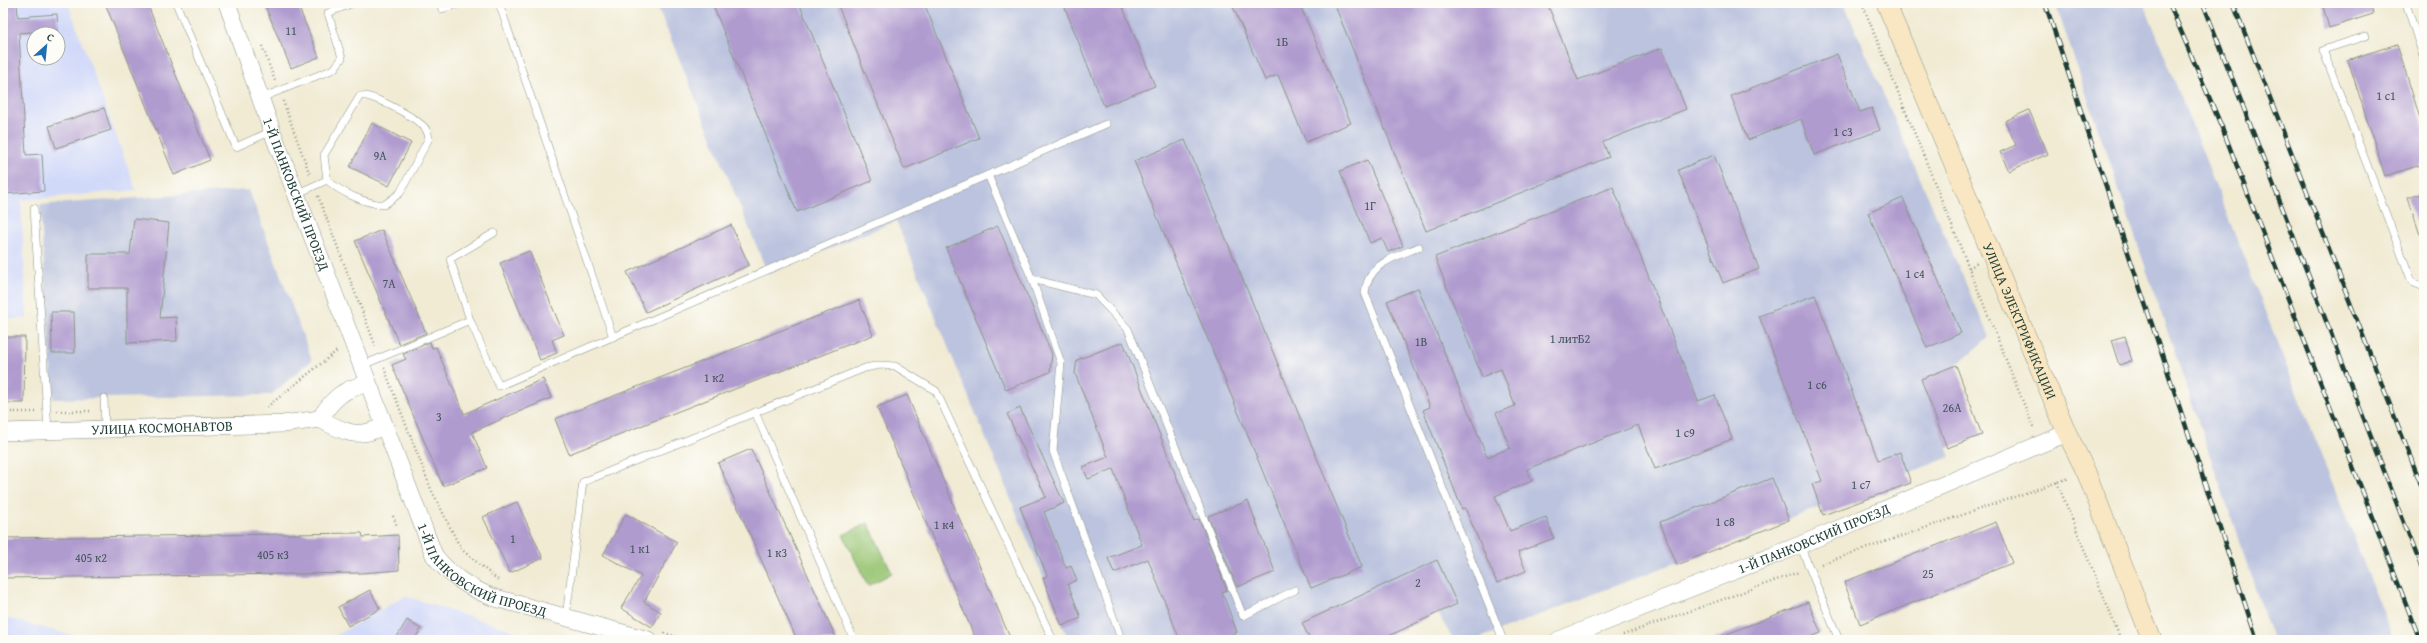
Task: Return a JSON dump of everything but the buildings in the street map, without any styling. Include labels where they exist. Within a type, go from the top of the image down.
[{"type":"main road","name":"УЛИЦА ЭЛЕКТРИФИКАЦИИ","points":[[1886,3],[2067,433],[2086,472],[2152,640]]},
{"type":"street","name":"1-Й ПАНКОВСКИЙ ПРОЕЗД","points":[[227,3],[272,131],[363,365],[367,384],[383,426],[434,555],[447,571],[469,588],[492,598],[566,618],[653,636]]},
{"type":"street","points":[[367,384],[340,393],[329,405],[320,419],[346,432],[361,434],[368,434],[383,426]]},
{"type":"street","name":"УЛИЦА КОСМОНАВТОВ","points":[[3,432],[283,424],[320,419]]},
{"type":"street","name":"1-Й ПАНКОВСКИЙ ПРОЕЗД","points":[[1558,640],[1800,546],[2067,433]]},
{"type":"lane","points":[[176,3],[236,147],[272,131]]},
{"type":"lane","points":[[260,98],[334,69],[339,64],[342,58],[328,13],[353,3]]},
{"type":"lane","points":[[440,3],[442,9],[462,3]]},
{"type":"lane","points":[[499,3],[612,337]]},
{"type":"lane","points":[[2406,3],[2424,59]]},
{"type":"lane","points":[[2366,36],[2323,50],[2412,282],[2424,288]]},
{"type":"lane","points":[[360,96],[371,96],[417,120],[428,133],[429,138],[400,193],[384,205],[363,200],[339,189],[327,180],[324,155],[360,96]]},
{"type":"lane","points":[[494,233],[450,259],[470,320],[499,386],[1106,124]]},
{"type":"lane","points":[[988,175],[1032,279],[1061,363],[1053,451],[1119,633]]},
{"type":"lane","points":[[296,194],[327,180]]},
{"type":"lane","points":[[34,208],[48,430]]},
{"type":"lane","points":[[1419,247],[1381,264],[1373,271],[1366,282],[1367,302],[1503,640]]},
{"type":"lane","points":[[1032,279],[1096,295],[1128,328],[1243,616],[1295,590]]},
{"type":"lane","points":[[363,365],[470,320]]},
{"type":"lane","points":[[566,618],[583,482],[865,368],[880,365],[895,366],[936,391],[1053,640]]},
{"type":"lane","points":[[104,398],[105,429]]},
{"type":"lane","points":[[755,412],[854,640]]},
{"type":"lane","points":[[1800,546],[1839,640]]},
{"type":"path","points":[[1862,3],[2036,435]]},
{"type":"path","points":[[259,40],[431,490],[461,548],[500,582]]},
{"type":"path","points":[[266,408],[341,347]]},
{"type":"path","points":[[3,412],[104,410]]},
{"type":"path","points":[[1615,638],[1809,568],[2057,482],[2121,640]]},
{"type":"path","points":[[392,516],[397,526]]},
{"type":"path","points":[[653,636],[690,640]]},
{"type":"shaded area","points":[[3,3],[68,3],[136,190],[21,200],[27,319],[3,319]]},
{"type":"shaded area","points":[[656,3],[1844,3],[1989,337],[1956,365],[1921,379],[1950,457],[1475,640],[1453,640],[1427,594],[1314,640],[1069,640],[896,221],[768,274]]},
{"type":"shaded area","points":[[2055,3],[2144,3],[2394,640],[2273,640]]},
{"type":"shaded area","points":[[249,190],[312,360],[271,395],[53,399],[40,205]]},
{"type":"shaded area","points":[[405,596],[542,640],[328,640]]},
{"type":"shaded area","points":[[3,617],[89,640],[3,640]]},
{"type":"green space","points":[[868,523],[892,573],[868,586],[843,535]]},
{"type":"railway","points":[[2045,3],[2257,640]]},
{"type":"railway","points":[[2169,3],[2223,130],[2420,640]]},
{"type":"railway","points":[[2203,3],[2424,574]]},
{"type":"railway","points":[[2233,3],[2424,492]]}]
